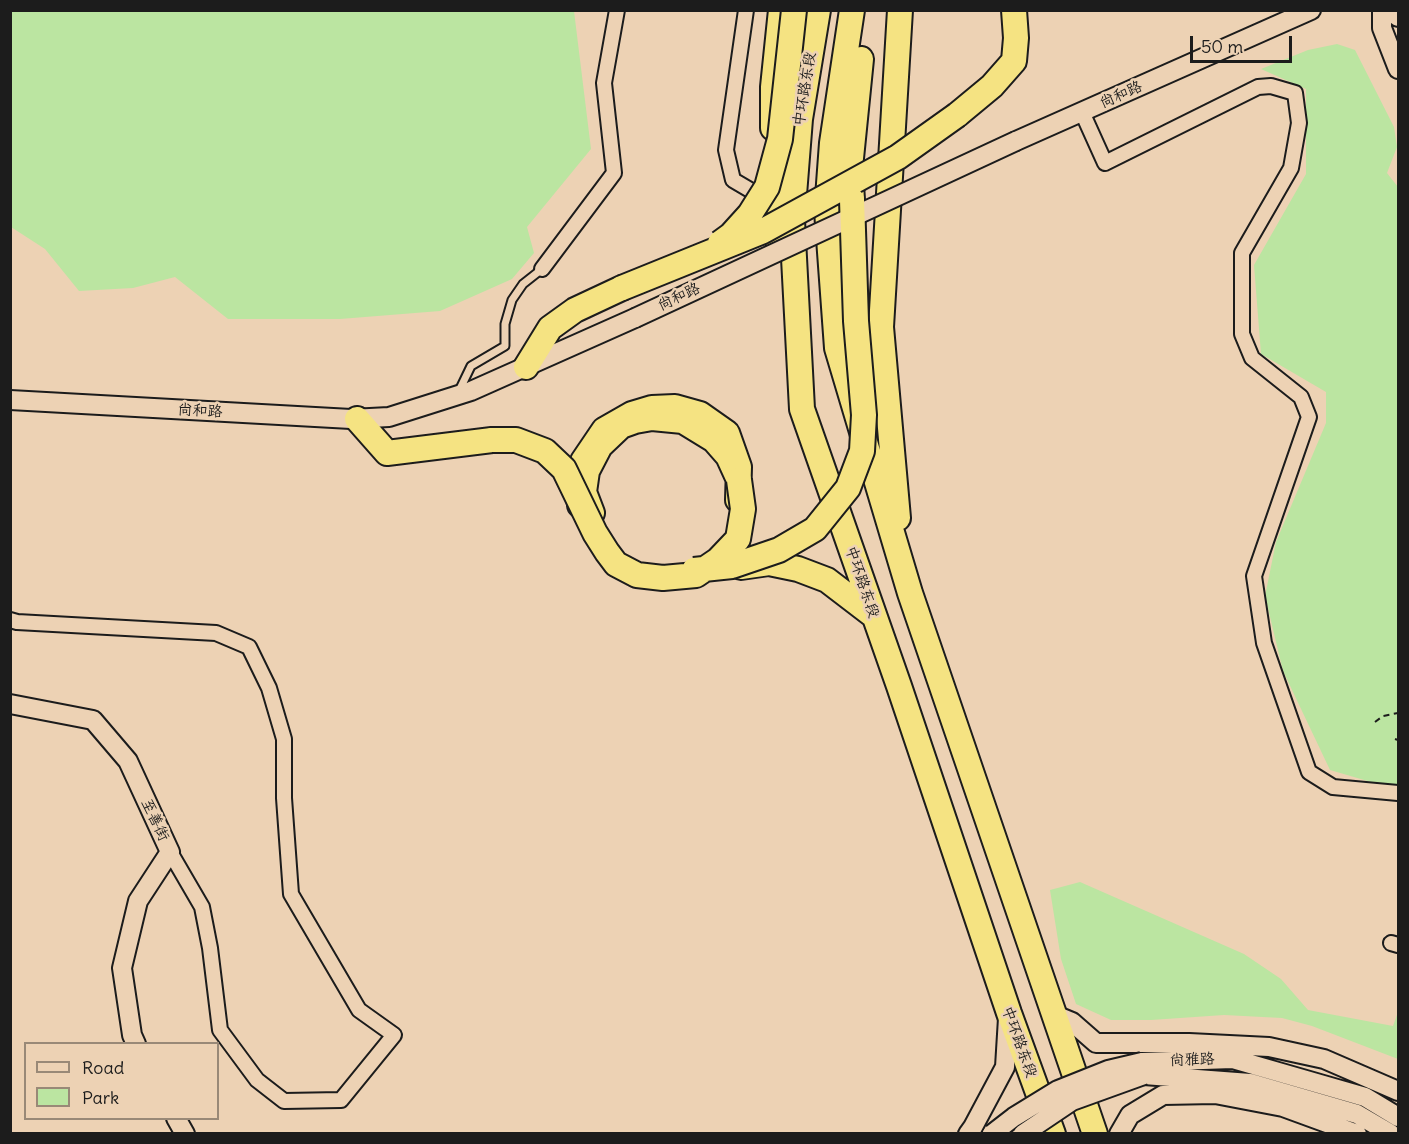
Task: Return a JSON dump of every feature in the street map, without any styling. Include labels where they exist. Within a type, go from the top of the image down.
[{"type":"highway","points":[[781,10],[772,87],[775,199],[785,323],[802,409]]},
{"type":"highway","points":[[703,255],[737,228],[750,214],[767,187],[780,139],[794,10]]},
{"type":"highway","name":"中环路东段","points":[[818,10],[800,119],[792,220],[802,409],[1009,1013],[1053,1134]]},
{"type":"highway","points":[[852,10],[832,143],[827,212],[837,348],[903,568],[1095,1134]]},
{"type":"highway","points":[[832,143],[868,10]]},
{"type":"highway","points":[[357,419],[387,453],[492,440],[516,440],[545,451],[564,469],[595,533],[616,564],[638,575],[663,578],[696,575],[718,560],[738,539],[743,509],[739,480],[728,456],[714,440],[683,421],[652,418],[621,426],[600,446],[587,471],[584,492],[607,541],[616,553],[635,564],[662,572],[694,570],[732,566],[779,550],[815,529],[848,488],[862,451],[864,415],[856,321],[850,168],[868,10]]},
{"type":"highway","points":[[900,10],[881,327],[903,568]]},
{"type":"highway","points":[[898,35],[909,10]]},
{"type":"highway","points":[[526,367],[550,328],[575,310],[622,288],[763,231],[898,157],[957,115],[992,86],[1014,61],[1016,38],[1014,10]]},
{"type":"highway","points":[[694,570],[706,564],[717,553],[733,524],[738,502],[740,467],[727,433],[700,414],[675,407],[652,408],[632,414],[604,430],[583,461],[578,482],[582,520],[593,545],[608,562],[636,579],[664,584],[769,563],[798,569],[827,580],[874,616]]},
{"type":"street","points":[[542,269],[614,173],[604,83],[617,10]]},
{"type":"street","points":[[746,10],[726,150],[733,180],[767,200],[775,199]]},
{"type":"street","name":"尚和路","points":[[10,400],[357,419],[389,417],[456,396],[526,367],[1016,141],[1311,10]]},
{"type":"street","points":[[1382,10],[1382,28],[1398,69]]},
{"type":"street","points":[[1396,10],[1398,17]]},
{"type":"street","points":[[1082,112],[1106,163],[1258,87],[1271,86],[1295,93],[1299,123],[1291,168],[1242,253],[1242,334],[1252,358],[1301,397],[1309,417],[1254,576],[1264,643],[1310,772],[1333,787],[1398,793]]},
{"type":"street","points":[[10,620],[216,633],[249,646],[269,688],[284,739],[284,798],[291,894],[359,1010],[394,1035],[341,1100],[284,1101],[257,1080],[220,1030],[210,948],[202,907],[170,852]]},
{"type":"street","name":"至善街","points":[[10,704],[93,720],[128,761],[170,852],[138,901],[122,968],[132,1035],[135,1042]]},
{"type":"street","points":[[968,1134],[1005,1067],[1009,1013]]},
{"type":"street","points":[[1054,1015],[1072,1022],[1096,1042],[1269,1047],[1324,1059],[1398,1091]]},
{"type":"street","name":"尚雅路","points":[[992,1134],[1014,1117],[1058,1090],[1108,1071],[1233,1059],[1365,1097],[1398,1117]]},
{"type":"street","name":"尚雅路","points":[[1023,1134],[1071,1101],[1143,1068],[1250,1083],[1357,1114],[1391,1134]]},
{"type":"street","points":[[1119,1134],[1130,1115],[1163,1095],[1215,1094],[1283,1107],[1357,1134]]},
{"type":"street","points":[[177,1120],[185,1134]]},
{"type":"lane","points":[[456,396],[471,366],[505,346],[506,324],[512,300],[523,284],[542,269]]},
{"type":"path","points":[[1375,722],[1383,716],[1398,712]]},
{"type":"green space","points":[[10,11],[574,11],[591,149],[527,227],[534,253],[512,279],[440,311],[340,319],[228,319],[175,277],[133,288],[79,291],[45,249],[11,227]]},
{"type":"green space","points":[[1337,44],[1355,50],[1394,127],[1397,147],[1387,173],[1398,187],[1398,785],[1371,782],[1330,770],[1283,671],[1265,596],[1276,542],[1326,423],[1326,392],[1261,354],[1254,265],[1306,174],[1306,89],[1261,69],[1308,50]]},
{"type":"green space","points":[[1080,882],[1244,954],[1281,979],[1308,1010],[1393,1026],[1398,1012],[1398,1059],[1312,1026],[1282,1018],[1224,1015],[1111,1020],[1076,1004],[1061,959],[1050,890]]}]
